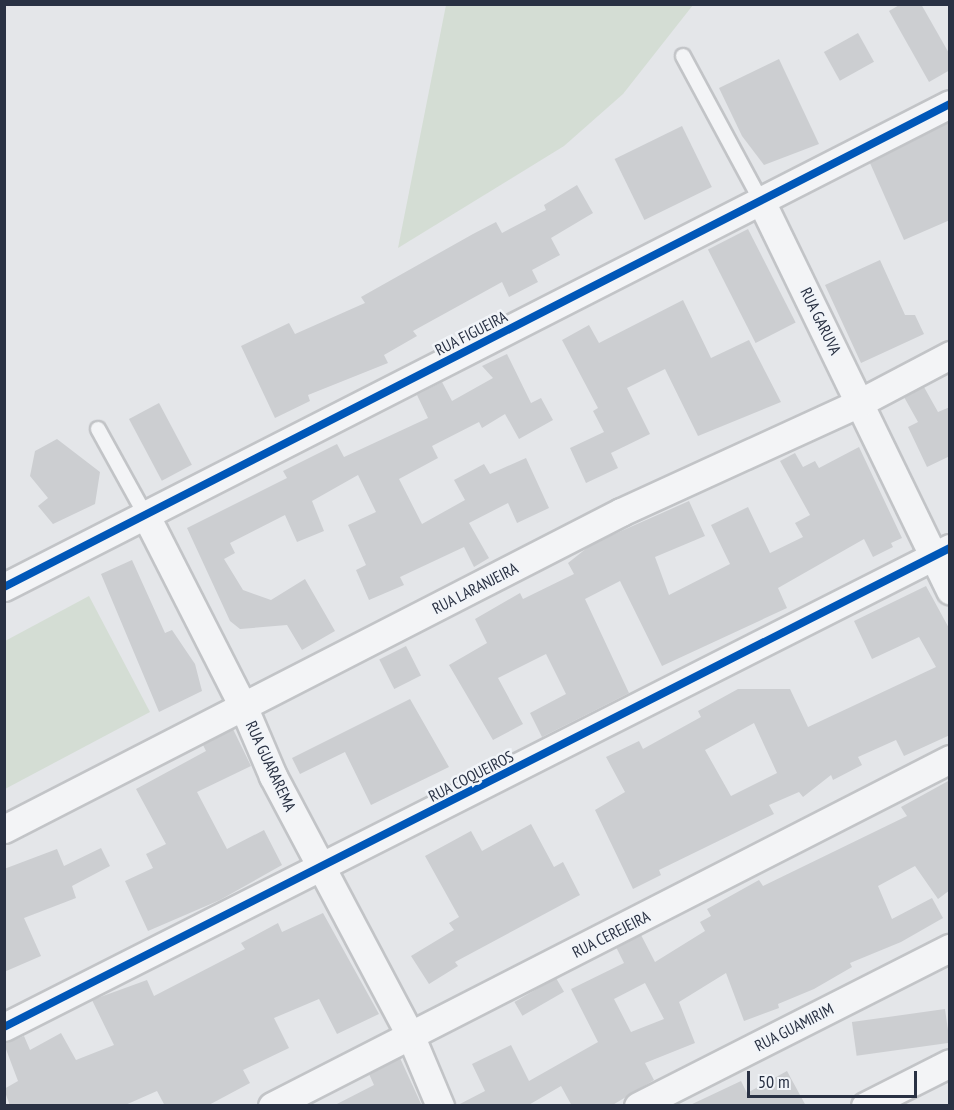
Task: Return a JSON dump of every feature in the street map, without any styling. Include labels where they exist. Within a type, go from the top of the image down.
[{"type":"street","name":"RUA FIGUEIRA","points":[[4,587],[950,104]]},
{"type":"street","name":"RUA GARUVA","points":[[761,201],[861,402],[941,553],[950,591]]},
{"type":"street","name":"RUA LARANJEIRA","points":[[4,829],[244,708],[621,512],[861,402],[950,355]]},
{"type":"street","name":"RUA GUARAREMA","points":[[145,514],[244,708],[321,867],[411,1037],[440,1106]]},
{"type":"street","name":"RUA COQUEIROS","points":[[4,1027],[941,553]]},
{"type":"street","name":"RUA CEREJEIRA","points":[[272,1106],[411,1037],[950,759]]},
{"type":"street","name":"RUA GUAMIRIM","points":[[638,1106],[950,948]]},
{"type":"street","points":[[865,1106],[950,1063]]},
{"type":"lane","name":"RUA GARUVA","points":[[683,56],[761,201]]},
{"type":"lane","name":"RUA GUARAREMA","points":[[98,429],[145,514]]},
{"type":"shaded area","points":[[446,5],[693,5],[623,94],[564,146],[398,248]]},
{"type":"shaded area","points":[[89,596],[150,712],[5,789],[5,641]]},
{"type":"building","points":[[901,4],[921,4],[950,55],[950,70],[929,82],[889,11]]},
{"type":"building","points":[[858,33],[874,62],[840,81],[824,52]]},
{"type":"building","points":[[779,59],[819,144],[764,165],[742,136],[719,88]]},
{"type":"building","points":[[950,122],[950,220],[904,240],[870,163]]},
{"type":"building","points":[[682,126],[712,187],[644,220],[615,159]]},
{"type":"building","points":[[577,185],[593,213],[551,238],[560,255],[532,270],[538,282],[509,297],[502,282],[413,331],[417,336],[384,355],[388,363],[308,395],[310,401],[275,418],[241,346],[289,323],[295,334],[365,303],[361,297],[473,234],[496,222],[502,233],[546,210],[544,205]]},
{"type":"building","points":[[748,229],[796,323],[756,343],[708,249]]},
{"type":"building","points":[[880,260],[905,315],[915,315],[924,334],[861,363],[825,285]]},
{"type":"building","points":[[683,300],[711,358],[749,340],[781,402],[698,436],[665,369],[627,388],[650,434],[611,453],[618,468],[586,483],[570,448],[604,432],[593,411],[598,408],[562,340],[589,325],[599,343]]},
{"type":"building","points":[[507,354],[531,403],[541,398],[553,420],[519,439],[505,414],[482,428],[479,422],[432,446],[438,458],[399,479],[422,524],[465,500],[454,480],[484,464],[490,474],[526,458],[549,508],[517,523],[508,503],[469,523],[489,558],[474,567],[464,547],[400,577],[404,585],[369,600],[356,570],[366,565],[348,525],[376,512],[358,475],[312,501],[324,531],[297,542],[285,515],[230,543],[235,553],[224,559],[243,590],[271,600],[305,579],[335,631],[302,650],[287,625],[240,629],[230,621],[187,528],[287,478],[283,471],[337,444],[344,457],[428,418],[417,395],[442,382],[452,401],[493,378],[482,366]]},
{"type":"building","points":[[924,387],[938,412],[950,407],[950,456],[927,467],[908,427],[918,422],[904,397]]},
{"type":"building","points":[[159,403],[192,465],[162,481],[129,419]]},
{"type":"building","points":[[57,439],[100,472],[95,504],[53,524],[38,506],[48,498],[30,476],[35,451]]},
{"type":"building","points":[[859,447],[902,538],[891,543],[893,547],[873,557],[864,539],[778,588],[787,608],[662,666],[620,581],[585,599],[629,693],[542,737],[530,713],[566,694],[546,654],[498,678],[523,724],[493,740],[449,665],[487,643],[475,619],[520,593],[523,599],[574,574],[568,563],[592,544],[689,501],[705,536],[655,557],[669,595],[730,564],[711,525],[748,507],[770,553],[803,537],[795,523],[810,515],[780,461],[795,453],[803,467],[815,461],[819,468]]},
{"type":"building","points":[[132,560],[165,633],[172,630],[195,664],[202,691],[159,712],[101,574]]},
{"type":"building","points":[[926,586],[950,630],[950,735],[904,756],[896,740],[858,757],[862,765],[833,780],[831,775],[803,797],[799,792],[769,805],[774,814],[659,870],[661,875],[633,889],[595,810],[625,792],[606,757],[639,741],[643,749],[701,717],[698,711],[738,689],[790,689],[808,727],[936,667],[919,637],[872,659],[854,621]],"holes":[[[754,723],[777,773],[731,796],[705,750]]]},
{"type":"building","points":[[406,646],[421,675],[394,689],[379,660]]},
{"type":"building","points":[[410,699],[449,767],[371,805],[345,752],[300,774],[292,758]]},
{"type":"building","points":[[233,729],[251,766],[197,792],[227,849],[264,830],[282,865],[220,900],[148,931],[125,881],[153,868],[146,854],[166,844],[136,789],[206,751],[203,745]]},
{"type":"building","points":[[950,780],[950,890],[938,899],[915,866],[878,886],[892,919],[932,898],[943,918],[901,942],[850,963],[852,967],[814,989],[778,1004],[779,1008],[744,1021],[726,973],[679,1002],[695,1043],[645,1063],[654,1080],[611,1106],[572,1106],[561,1086],[527,1106],[456,1106],[485,1091],[472,1064],[511,1045],[529,1081],[598,1042],[571,989],[624,963],[616,947],[641,935],[655,962],[705,931],[700,922],[711,916],[707,909],[759,880],[763,886],[907,816],[901,807]],"holes":[[[645,983],[664,1019],[631,1032],[614,999]]]},
{"type":"building","points":[[531,824],[554,867],[563,862],[580,895],[455,962],[458,966],[429,984],[411,956],[454,930],[449,923],[459,917],[425,856],[471,831],[482,851]]},
{"type":"building","points":[[101,848],[110,866],[72,886],[76,898],[24,918],[41,956],[4,972],[4,869],[57,849],[64,866]]},
{"type":"building","points":[[323,913],[379,1014],[337,1034],[319,999],[274,1018],[289,1048],[243,1070],[250,1083],[207,1106],[165,1106],[157,1091],[123,1106],[10,1106],[4,1089],[18,1081],[4,1044],[24,1036],[30,1050],[61,1033],[76,1060],[114,1045],[92,1000],[147,980],[154,996],[245,949],[241,943],[278,923],[282,932]]},
{"type":"building","points":[[556,978],[564,992],[522,1016],[514,1002]]},
{"type":"building","points":[[945,1009],[950,1043],[857,1056],[852,1022]]},
{"type":"building","points":[[400,1058],[422,1106],[333,1106],[374,1085],[369,1074]]},
{"type":"building","points":[[787,1071],[806,1106],[688,1106],[741,1081],[747,1093]]},
{"type":"cycle path","points":[[4,587],[950,104]]},
{"type":"cycle path","points":[[4,1027],[950,548]]}]
